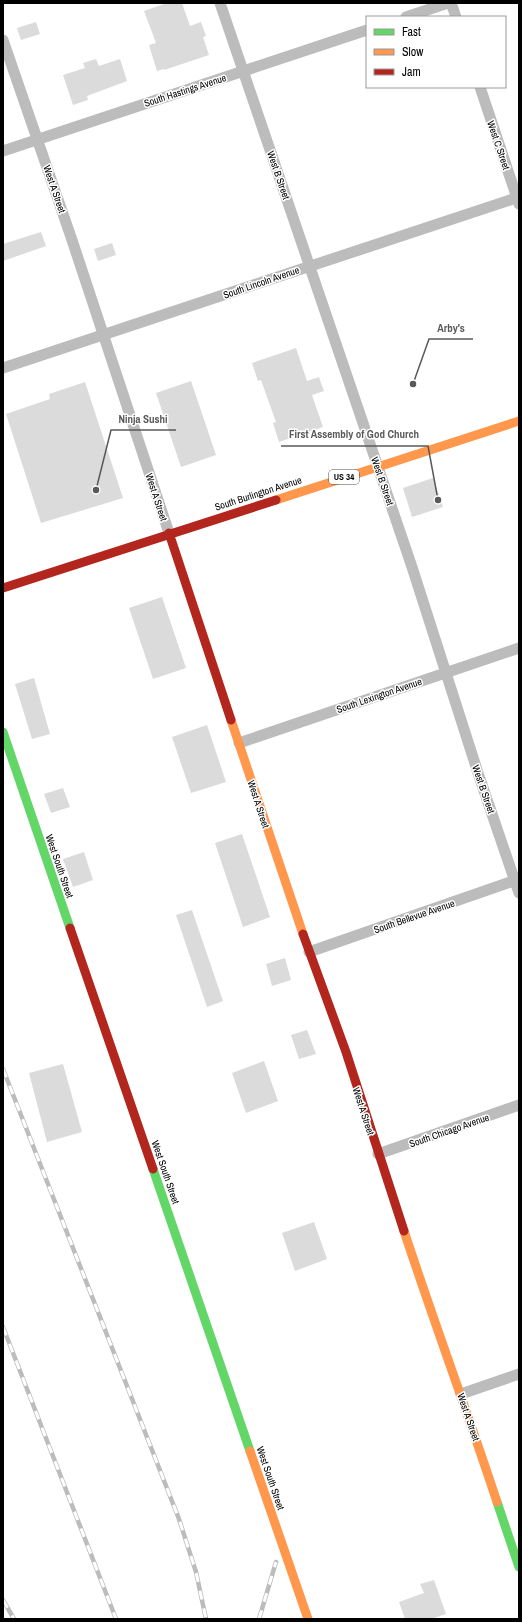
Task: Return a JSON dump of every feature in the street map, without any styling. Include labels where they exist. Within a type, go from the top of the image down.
[{"type":"main road","name":"South Burlington Avenue","points":[[3,588],[169,533],[519,421]]},
{"type":"main road","name":"West A Street","points":[[169,533],[272,844],[309,952],[346,1052],[428,1305],[461,1394],[519,1567]]},
{"type":"main road","name":"West South Street","points":[[3,732],[308,1619]]},
{"type":"street","name":"West B Street","points":[[220,3],[310,265],[446,673],[517,880],[519,893]]},
{"type":"street","points":[[409,16],[448,3]]},
{"type":"street","points":[[452,3],[456,16]]},
{"type":"street","name":"South Hastings Avenue","points":[[3,150],[366,30]]},
{"type":"street","name":"West A Street","points":[[3,40],[104,335],[169,533]]},
{"type":"street","name":"West C Street","points":[[480,88],[518,200]]},
{"type":"street","name":"South Lincoln Avenue","points":[[3,368],[310,265],[518,200]]},
{"type":"street","name":"South Lexington Avenue","points":[[239,743],[519,648]]},
{"type":"street","name":"South Bellevue Avenue","points":[[309,952],[517,880]]},
{"type":"street","name":"South Chicago Avenue","points":[[378,1154],[519,1105]]},
{"type":"street","points":[[461,1394],[519,1374]]},
{"type":"building","points":[[167,3],[182,3],[190,26],[201,22],[206,36],[203,37],[209,55],[157,71],[149,45],[156,43],[144,11]]},
{"type":"building","points":[[36,22],[40,34],[21,40],[17,28]]},
{"type":"building","points":[[96,59],[99,66],[120,59],[127,81],[87,96],[88,100],[73,105],[63,75],[85,68],[83,63]]},
{"type":"building","points":[[41,232],[46,246],[3,261],[3,244]]},
{"type":"building","points":[[112,243],[116,255],[98,261],[94,249]]},
{"type":"building","points":[[296,348],[307,381],[319,377],[324,391],[312,395],[323,427],[279,442],[273,423],[276,422],[261,380],[258,381],[252,363]]},
{"type":"building","points":[[191,381],[216,455],[181,467],[156,393]]},
{"type":"building","points":[[85,382],[123,498],[41,523],[6,414],[50,399],[49,394]]},
{"type":"building","points":[[433,478],[443,507],[412,517],[403,488]]},
{"type":"building","points":[[162,597],[186,668],[153,679],[129,608]]},
{"type":"building","points":[[34,678],[50,734],[32,739],[15,684]]},
{"type":"building","points":[[207,725],[226,782],[191,793],[172,737]]},
{"type":"building","points":[[63,788],[70,807],[51,813],[44,794]]},
{"type":"building","points":[[242,834],[270,917],[243,927],[215,843]]},
{"type":"building","points":[[84,852],[93,880],[73,887],[63,859]]},
{"type":"building","points":[[192,910],[223,1001],[207,1007],[176,915]]},
{"type":"building","points":[[285,958],[291,980],[272,986],[266,964]]},
{"type":"building","points":[[307,1030],[316,1054],[299,1059],[291,1035]]},
{"type":"building","points":[[264,1061],[278,1101],[246,1113],[232,1073]]},
{"type":"building","points":[[63,1064],[82,1132],[47,1142],[29,1073]]},
{"type":"building","points":[[314,1222],[327,1259],[295,1271],[282,1233]]},
{"type":"building","points":[[434,1580],[446,1614],[431,1619],[405,1619],[399,1602],[424,1593],[420,1584]]},
{"type":"railway","points":[[3,1069],[179,1519],[196,1572],[206,1619]]},
{"type":"railway","points":[[3,1327],[116,1619]]},
{"type":"railway","points":[[259,1619],[276,1562]]},
{"type":"railway","points":[[3,1600],[14,1619]]},
{"type":"traffic: fast","points":[[3,732],[70,928]]},
{"type":"traffic: fast","points":[[153,1169],[250,1451]]},
{"type":"traffic: fast","points":[[497,1502],[519,1567]]},
{"type":"traffic: slow","points":[[276,500],[519,421]]},
{"type":"traffic: slow","points":[[231,720],[303,934]]},
{"type":"traffic: slow","points":[[404,1231],[497,1502]]},
{"type":"traffic: slow","points":[[250,1451],[308,1619]]},
{"type":"traffic: jam","points":[[3,588],[276,500]]},
{"type":"traffic: jam","points":[[169,533],[231,720]]},
{"type":"traffic: jam","points":[[70,928],[153,1169]]},
{"type":"traffic: jam","points":[[303,934],[346,1052],[404,1231]]},
{"type":"place","name":"Arby's","points":[[413,384]]},
{"type":"place","name":"Ninja Sushi","points":[[96,490]]},
{"type":"place","name":"First Assembly of God Church","points":[[438,500]]}]
